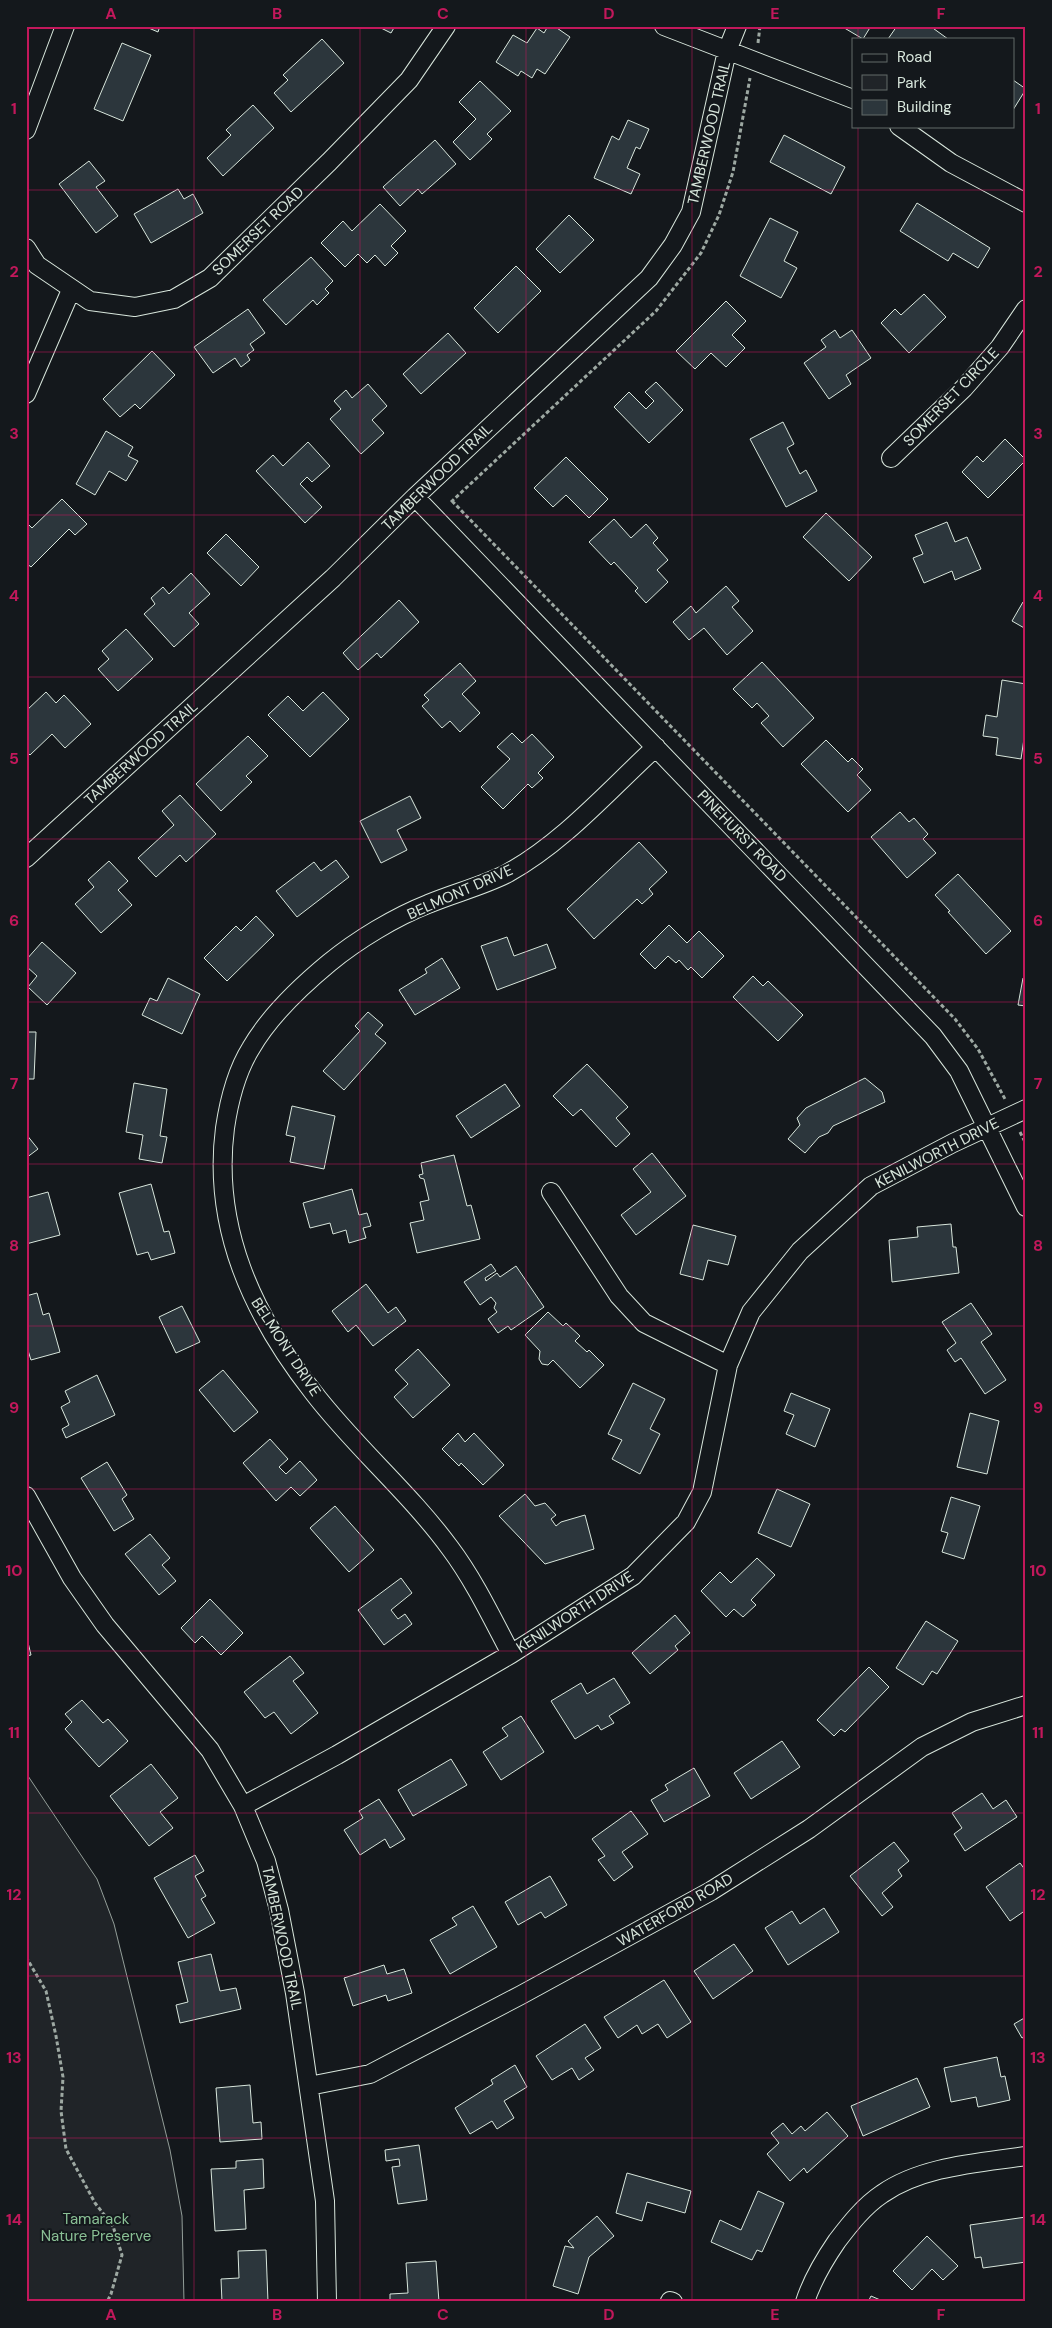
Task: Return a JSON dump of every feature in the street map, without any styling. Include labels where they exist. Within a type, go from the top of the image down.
[{"type":"street","points":[[26,130],[65,26]]},
{"type":"street","name":"SOMERSET ROAD","points":[[26,248],[37,265],[90,301],[135,307],[174,299],[210,278],[329,162],[408,80],[446,26]]},
{"type":"street","points":[[664,26],[852,99]]},
{"type":"street","name":"TAMBERWOOD TRAIL","points":[[26,858],[333,578],[415,497],[649,278],[673,246],[691,212],[727,51],[737,26]]},
{"type":"street","points":[[902,128],[951,163],[1026,203]]},
{"type":"street","points":[[26,394],[72,290]]},
{"type":"street","name":"SOMERSET CIRCLE","points":[[891,458],[964,388],[1000,347],[1026,309]]},
{"type":"street","name":"PINEHURST ROAD","points":[[415,497],[922,1023],[959,1071],[1026,1207]]},
{"type":"street","name":"BELMONT DRIVE","points":[[511,1654],[478,1592],[452,1549],[414,1504],[313,1393],[258,1311],[235,1256],[223,1200],[222,1151],[229,1100],[250,1048],[282,1006],[330,961],[376,931],[425,905],[505,874],[544,851],[656,747]]},
{"type":"street","name":"KENILWORTH DRIVE","points":[[243,1806],[345,1750],[511,1654],[633,1576],[686,1522],[702,1492],[728,1365],[751,1312],[794,1258],[871,1186],[953,1143],[1026,1109]]},
{"type":"street","points":[[551,1192],[619,1296],[644,1322],[728,1365]]},
{"type":"street","name":"TAMBERWOOD TRAIL","points":[[26,1496],[72,1578],[105,1625],[210,1750],[243,1806],[266,1861],[295,1993],[325,2200],[327,2302]]},
{"type":"street","name":"WATERFORD ROAD","points":[[309,2086],[370,2074],[522,1995],[711,1891],[809,1829],[922,1747],[972,1722],[1026,1705]]},
{"type":"street","points":[[805,2302],[811,2282],[853,2220],[882,2194],[918,2177],[954,2168],[1026,2156]]},
{"type":"path","points":[[758,43],[760,26]]},
{"type":"path","points":[[452,501],[943,1006],[978,1049],[1005,1100]]},
{"type":"path","points":[[1020,1132],[1026,1144]]},
{"type":"path","points":[[26,1957],[46,1991],[56,2036],[63,2077],[61,2111],[66,2148],[95,2203],[113,2226],[122,2254],[107,2302]]},
{"type":"green space","name":"Tamarack Nature Preserve","points":[[26,1773],[97,1879],[114,1924],[170,2150],[182,2216],[184,2302],[26,2302]]},
{"type":"building","points":[[144,26],[160,26],[158,32]]},
{"type":"building","points":[[377,26],[395,26],[391,33]]},
{"type":"building","points":[[548,26],[554,26],[570,37],[545,74],[537,69],[532,78],[521,71],[518,76],[496,62],[513,35],[527,43],[537,28],[544,33]]},
{"type":"building","points":[[841,26],[871,26],[864,38]]},
{"type":"building","points":[[897,26],[930,26],[947,38],[889,38]]},
{"type":"building","points":[[322,39],[344,63],[291,112],[274,93],[288,80],[283,75]]},
{"type":"building","points":[[122,43],[151,55],[123,121],[94,109]]},
{"type":"building","points":[[480,81],[511,111],[487,134],[492,139],[470,160],[453,142],[476,119],[459,102]]},
{"type":"building","points":[[1014,81],[1026,89],[1014,108]]},
{"type":"building","points":[[253,105],[274,128],[223,176],[207,158],[231,135],[226,130]]},
{"type":"building","points":[[628,120],[649,129],[640,149],[636,147],[627,168],[640,174],[631,194],[594,178],[612,136],[619,140]]},
{"type":"building","points":[[784,135],[845,167],[831,194],[770,162]]},
{"type":"building","points":[[435,140],[456,164],[422,194],[418,189],[400,206],[383,187]]},
{"type":"building","points":[[89,161],[105,181],[96,187],[118,216],[96,233],[59,184]]},
{"type":"building","points":[[178,189],[184,199],[193,194],[203,213],[151,243],[134,214]]},
{"type":"building","points":[[917,203],[990,248],[978,268],[953,253],[948,261],[900,231]]},
{"type":"building","points":[[380,204],[406,231],[391,246],[398,253],[385,266],[375,255],[367,263],[358,254],[345,267],[321,243],[343,221],[352,231]]},
{"type":"building","points":[[569,215],[594,240],[560,273],[536,249]]},
{"type":"building","points":[[770,218],[798,232],[784,261],[797,268],[781,298],[740,276]]},
{"type":"building","points":[[311,257],[333,281],[325,289],[329,293],[317,305],[313,300],[286,325],[263,300]]},
{"type":"building","points":[[516,266],[541,291],[498,333],[474,308]]},
{"type":"building","points":[[924,294],[946,317],[909,353],[881,323],[895,309],[901,315]]},
{"type":"building","points":[[726,301],[746,321],[732,335],[745,348],[726,367],[711,353],[695,369],[676,351]]},
{"type":"building","points":[[248,309],[265,333],[250,344],[254,350],[247,355],[250,360],[241,367],[235,358],[213,373],[194,347]]},
{"type":"building","points":[[835,330],[840,338],[852,330],[871,358],[846,375],[851,384],[829,399],[804,363],[826,347],[821,340]]},
{"type":"building","points":[[448,333],[466,353],[421,394],[403,374]]},
{"type":"building","points":[[152,351],[175,375],[140,409],[135,404],[120,417],[103,399]]},
{"type":"building","points":[[656,382],[683,410],[649,443],[614,407],[629,392],[646,409],[654,401],[645,392]]},
{"type":"building","points":[[368,384],[387,406],[372,420],[384,433],[361,454],[330,419],[341,409],[334,401],[346,390],[352,398]]},
{"type":"building","points":[[783,422],[794,444],[787,448],[800,474],[806,470],[817,491],[786,507],[750,439]]},
{"type":"building","points":[[106,431],[133,447],[128,456],[138,461],[126,481],[109,471],[95,495],[76,484]]},
{"type":"building","points":[[1005,439],[1026,460],[988,498],[962,472],[977,456],[983,462]]},
{"type":"building","points":[[308,442],[330,466],[312,482],[307,477],[300,484],[322,507],[305,523],[256,471],[273,455],[283,466]]},
{"type":"building","points":[[566,457],[608,499],[589,518],[566,495],[553,507],[534,488]]},
{"type":"building","points":[[62,499],[87,524],[75,535],[69,529],[31,567],[26,563],[26,522],[32,528]]},
{"type":"building","points":[[826,513],[872,557],[849,581],[803,537]]},
{"type":"building","points":[[614,519],[631,538],[646,524],[658,538],[653,543],[668,560],[657,570],[668,582],[646,603],[635,591],[638,588],[614,562],[611,565],[589,542]]},
{"type":"building","points":[[947,522],[955,542],[967,537],[981,569],[955,580],[952,571],[924,583],[913,558],[923,554],[915,535]]},
{"type":"building","points":[[226,534],[259,567],[241,586],[207,553]]},
{"type":"building","points":[[191,573],[210,594],[189,613],[199,624],[174,647],[144,614],[155,604],[151,598],[163,587],[169,594]]},
{"type":"building","points":[[726,586],[739,601],[732,607],[753,631],[727,655],[704,628],[689,640],[673,622],[691,606],[696,613]]},
{"type":"building","points":[[399,600],[419,622],[381,658],[377,653],[358,670],[343,653]]},
{"type":"building","points":[[1023,602],[1026,604],[1026,629],[1012,621]]},
{"type":"building","points":[[126,629],[153,659],[118,691],[98,669],[109,659],[102,651]]},
{"type":"building","points":[[762,662],[814,718],[783,747],[761,723],[769,716],[757,703],[752,708],[733,689]]},
{"type":"building","points":[[460,663],[476,681],[462,694],[480,713],[460,732],[450,721],[442,728],[422,706],[429,700],[424,695]]},
{"type":"building","points":[[1002,680],[1026,684],[1026,725],[1021,759],[996,755],[998,738],[983,736],[986,715],[997,717]]},
{"type":"building","points":[[46,692],[56,703],[64,695],[91,724],[65,748],[52,734],[30,755],[26,751],[26,711]]},
{"type":"building","points":[[323,692],[349,719],[310,757],[268,715],[288,696],[303,711]]},
{"type":"building","points":[[512,733],[522,743],[532,734],[554,757],[538,773],[543,778],[532,788],[528,784],[503,809],[481,787],[510,759],[497,747]]},
{"type":"building","points":[[248,736],[268,756],[246,776],[252,782],[221,811],[196,784]]},
{"type":"building","points":[[826,740],[848,762],[852,758],[863,769],[857,775],[871,790],[848,812],[801,764]]},
{"type":"building","points":[[180,795],[216,834],[186,862],[180,855],[156,877],[138,858],[174,825],[162,811]]},
{"type":"building","points":[[410,796],[421,818],[397,830],[407,850],[381,863],[360,821]]},
{"type":"building","points":[[900,812],[909,822],[914,818],[928,834],[923,839],[936,853],[907,878],[871,837]]},
{"type":"building","points":[[639,842],[667,872],[649,889],[653,894],[642,904],[637,899],[594,939],[567,909]]},
{"type":"building","points":[[336,860],[349,877],[297,917],[276,891],[314,862],[321,871]]},
{"type":"building","points":[[109,861],[128,881],[118,890],[132,905],[101,933],[75,904],[94,887],[88,880]]},
{"type":"building","points":[[958,874],[1011,931],[986,954],[935,895]]},
{"type":"building","points":[[256,916],[274,935],[227,981],[204,958],[236,926],[241,931]]},
{"type":"building","points":[[669,925],[687,943],[699,931],[724,956],[702,978],[691,967],[688,970],[679,960],[676,963],[668,956],[655,969],[640,954]]},
{"type":"building","points":[[507,937],[514,956],[547,944],[556,968],[497,990],[481,946]]},
{"type":"building","points":[[42,942],[76,973],[47,1005],[28,987],[37,976],[26,966],[26,960]]},
{"type":"building","points":[[442,958],[460,988],[415,1015],[399,990],[427,973],[425,969]]},
{"type":"building","points":[[753,976],[763,986],[768,981],[803,1015],[778,1041],[733,997]]},
{"type":"building","points":[[168,978],[200,994],[182,1034],[142,1015],[150,998],[157,1001]]},
{"type":"building","points":[[1023,978],[1026,979],[1026,1006],[1018,1005]]},
{"type":"building","points":[[368,1012],[383,1025],[375,1034],[386,1043],[344,1090],[323,1071],[360,1031],[355,1026]]},
{"type":"building","points":[[26,1032],[36,1032],[34,1079],[26,1079]]},
{"type":"building","points":[[587,1064],[628,1107],[616,1118],[630,1134],[616,1147],[581,1109],[573,1116],[553,1096]]},
{"type":"building","points":[[865,1078],[882,1092],[885,1102],[833,1126],[828,1133],[819,1137],[805,1153],[788,1139],[800,1125],[797,1118],[806,1108]]},
{"type":"building","points":[[134,1083],[167,1089],[160,1136],[167,1137],[162,1163],[139,1159],[143,1135],[126,1132]]},
{"type":"building","points":[[505,1084],[520,1106],[471,1138],[456,1116]]},
{"type":"building","points":[[292,1106],[335,1116],[324,1169],[290,1162],[295,1137],[286,1135]]},
{"type":"building","points":[[26,1134],[38,1149],[26,1158]]},
{"type":"building","points":[[652,1153],[686,1196],[636,1235],[621,1215],[651,1192],[633,1169]]},
{"type":"building","points":[[454,1155],[467,1206],[471,1205],[480,1239],[417,1253],[410,1223],[424,1220],[420,1202],[429,1200],[424,1179],[420,1178],[419,1175],[423,1174],[421,1163]]},
{"type":"building","points":[[151,1184],[164,1232],[169,1231],[175,1253],[151,1260],[148,1252],[137,1255],[119,1193]]},
{"type":"building","points":[[352,1189],[359,1215],[367,1213],[371,1226],[363,1228],[366,1238],[349,1243],[346,1230],[333,1234],[330,1223],[310,1228],[303,1203]]},
{"type":"building","points":[[48,1192],[60,1235],[26,1244],[26,1198]]},
{"type":"building","points":[[951,1224],[953,1247],[956,1247],[959,1273],[892,1282],[889,1240],[918,1237],[917,1227]]},
{"type":"building","points":[[693,1225],[736,1236],[728,1265],[708,1260],[703,1280],[680,1274]]},
{"type":"building","points":[[491,1264],[496,1271],[485,1278],[486,1281],[497,1273],[500,1277],[516,1266],[544,1307],[511,1330],[508,1326],[498,1333],[488,1319],[497,1312],[494,1308],[496,1303],[491,1297],[480,1305],[464,1282]]},
{"type":"building","points":[[366,1284],[388,1313],[396,1307],[406,1321],[373,1346],[356,1325],[348,1332],[332,1311]]},
{"type":"building","points":[[37,1293],[43,1315],[49,1313],[60,1352],[31,1360],[26,1344],[26,1296]]},
{"type":"building","points":[[971,1303],[992,1334],[981,1342],[1006,1380],[985,1394],[961,1358],[955,1362],[947,1350],[956,1343],[942,1322]]},
{"type":"building","points":[[182,1306],[200,1342],[176,1353],[159,1317]]},
{"type":"building","points":[[548,1312],[563,1326],[566,1323],[580,1336],[575,1341],[587,1352],[589,1350],[604,1365],[580,1388],[553,1360],[548,1365],[542,1364],[539,1359],[540,1351],[525,1335]]},
{"type":"building","points":[[418,1349],[450,1385],[413,1418],[394,1397],[408,1384],[395,1370]]},
{"type":"building","points":[[223,1370],[258,1412],[234,1432],[199,1390]]},
{"type":"building","points":[[97,1375],[115,1415],[66,1438],[62,1429],[69,1425],[61,1407],[70,1402],[65,1391]]},
{"type":"building","points":[[633,1383],[665,1399],[650,1429],[660,1434],[640,1474],[612,1459],[622,1440],[608,1434]]},
{"type":"building","points":[[791,1393],[830,1409],[815,1447],[786,1434],[794,1415],[784,1411]]},
{"type":"building","points":[[970,1413],[999,1421],[987,1474],[957,1467]]},
{"type":"building","points":[[458,1433],[465,1442],[474,1433],[504,1465],[483,1485],[461,1463],[459,1466],[442,1449]]},
{"type":"building","points":[[270,1439],[288,1459],[279,1467],[286,1474],[300,1461],[317,1480],[300,1496],[291,1487],[276,1501],[243,1463]]},
{"type":"building","points":[[107,1462],[127,1495],[122,1499],[134,1519],[114,1531],[81,1478]]},
{"type":"building","points":[[777,1489],[810,1504],[791,1547],[758,1533]]},
{"type":"building","points":[[525,1494],[535,1506],[545,1503],[556,1515],[551,1519],[556,1526],[561,1522],[585,1515],[594,1549],[545,1564],[499,1516]]},
{"type":"building","points":[[951,1497],[980,1506],[964,1559],[942,1552],[948,1533],[941,1531]]},
{"type":"building","points":[[335,1506],[374,1550],[349,1572],[310,1528]]},
{"type":"building","points":[[150,1534],[170,1558],[162,1565],[176,1581],[159,1595],[125,1554]]},
{"type":"building","points":[[757,1558],[775,1575],[751,1600],[756,1605],[743,1617],[734,1609],[726,1617],[701,1591],[720,1572],[731,1583]]},
{"type":"building","points":[[401,1578],[412,1593],[391,1610],[398,1619],[405,1614],[412,1624],[384,1645],[358,1610]]},
{"type":"building","points":[[210,1599],[243,1633],[221,1655],[202,1636],[195,1643],[181,1628]]},
{"type":"building","points":[[675,1615],[690,1633],[675,1646],[678,1650],[650,1674],[632,1653]]},
{"type":"building","points":[[926,1621],[958,1641],[937,1674],[932,1671],[923,1685],[896,1668]]},
{"type":"building","points":[[26,1634],[31,1655],[26,1656]]},
{"type":"building","points":[[290,1656],[304,1673],[293,1681],[318,1713],[291,1734],[274,1712],[265,1718],[244,1692]]},
{"type":"building","points":[[869,1667],[889,1687],[845,1732],[841,1729],[834,1736],[817,1720]]},
{"type":"building","points":[[614,1678],[630,1703],[609,1716],[614,1723],[601,1730],[598,1725],[575,1739],[551,1701],[581,1683],[587,1694]]},
{"type":"building","points":[[82,1700],[103,1723],[108,1719],[128,1741],[99,1767],[65,1729],[72,1722],[65,1714]]},
{"type":"building","points":[[521,1716],[544,1752],[501,1780],[483,1752],[508,1736],[502,1728]]},
{"type":"building","points":[[782,1741],[800,1767],[751,1799],[734,1773]]},
{"type":"building","points":[[451,1759],[467,1785],[413,1816],[398,1790]]},
{"type":"building","points":[[151,1764],[178,1798],[160,1812],[173,1828],[149,1846],[110,1796]]},
{"type":"building","points":[[694,1768],[710,1796],[664,1822],[651,1800],[668,1790],[665,1785]]},
{"type":"building","points":[[982,1793],[993,1809],[1006,1800],[1017,1817],[965,1851],[954,1834],[962,1828],[952,1813]]},
{"type":"building","points":[[379,1799],[405,1839],[390,1848],[385,1839],[360,1855],[344,1830],[363,1818],[359,1811]]},
{"type":"building","points":[[631,1811],[648,1834],[622,1852],[633,1867],[614,1881],[598,1860],[605,1856],[592,1839]]},
{"type":"building","points":[[894,1842],[909,1861],[898,1870],[902,1876],[882,1893],[893,1907],[882,1916],[850,1876]]},
{"type":"building","points":[[195,1855],[204,1871],[195,1876],[206,1896],[201,1899],[215,1923],[188,1938],[154,1878]]},
{"type":"building","points":[[1020,1863],[1026,1871],[1026,1910],[1010,1921],[986,1887]]},
{"type":"building","points":[[550,1876],[567,1905],[545,1918],[541,1912],[518,1925],[505,1902]]},
{"type":"building","points":[[473,1906],[497,1947],[450,1974],[430,1940],[457,1925],[452,1918]]},
{"type":"building","points":[[824,1908],[839,1932],[788,1965],[765,1928],[792,1911],[800,1924]]},
{"type":"building","points":[[734,1944],[753,1971],[713,1999],[694,1971]]},
{"type":"building","points":[[211,1954],[220,1991],[236,1988],[241,2009],[180,2023],[176,2005],[188,2002],[178,1962]]},
{"type":"building","points":[[384,1965],[387,1974],[404,1969],[412,1993],[388,2001],[386,1995],[353,2006],[344,1978]]},
{"type":"building","points":[[664,1980],[691,2022],[667,2038],[658,2024],[642,2034],[637,2025],[618,2038],[604,2017]]},
{"type":"building","points":[[1026,2017],[1026,2036],[1022,2038],[1014,2024]]},
{"type":"building","points":[[585,2024],[601,2048],[585,2058],[594,2070],[579,2080],[572,2068],[552,2080],[536,2056]]},
{"type":"building","points":[[997,2057],[1001,2077],[1005,2076],[1010,2100],[978,2107],[976,2097],[951,2102],[944,2068]]},
{"type":"building","points":[[515,2065],[527,2087],[504,2101],[514,2118],[497,2129],[492,2121],[470,2134],[455,2108],[493,2084],[491,2080]]},
{"type":"building","points":[[917,2078],[930,2107],[863,2136],[851,2106]]},
{"type":"building","points":[[250,2085],[253,2123],[261,2122],[262,2139],[220,2142],[216,2088]]},
{"type":"building","points":[[827,2112],[848,2136],[807,2173],[804,2168],[790,2181],[767,2154],[779,2143],[771,2133],[783,2123],[792,2134],[801,2126],[805,2131]]},
{"type":"building","points":[[419,2145],[427,2200],[398,2204],[392,2167],[400,2166],[399,2159],[386,2161],[385,2150]]},
{"type":"building","points":[[263,2159],[264,2188],[244,2190],[246,2229],[215,2231],[211,2169],[236,2168],[236,2161]]},
{"type":"building","points":[[627,2173],[691,2191],[685,2213],[647,2202],[642,2221],[616,2213]]},
{"type":"building","points":[[758,2191],[784,2203],[762,2252],[757,2250],[752,2260],[711,2242],[720,2220],[741,2230]]},
{"type":"building","points":[[597,2216],[614,2236],[589,2257],[578,2294],[553,2286],[565,2246],[574,2248],[568,2241]]},
{"type":"building","points":[[1026,2217],[1026,2262],[983,2268],[981,2257],[975,2258],[970,2225]]},
{"type":"building","points":[[927,2236],[958,2266],[943,2280],[932,2269],[912,2290],[893,2271]]},
{"type":"building","points":[[266,2250],[268,2302],[222,2302],[221,2279],[239,2278],[238,2251]]},
{"type":"building","points":[[436,2261],[439,2302],[390,2302],[390,2294],[408,2293],[406,2263]]},
{"type":"building","points":[[871,2296],[885,2302],[868,2302]]}]
